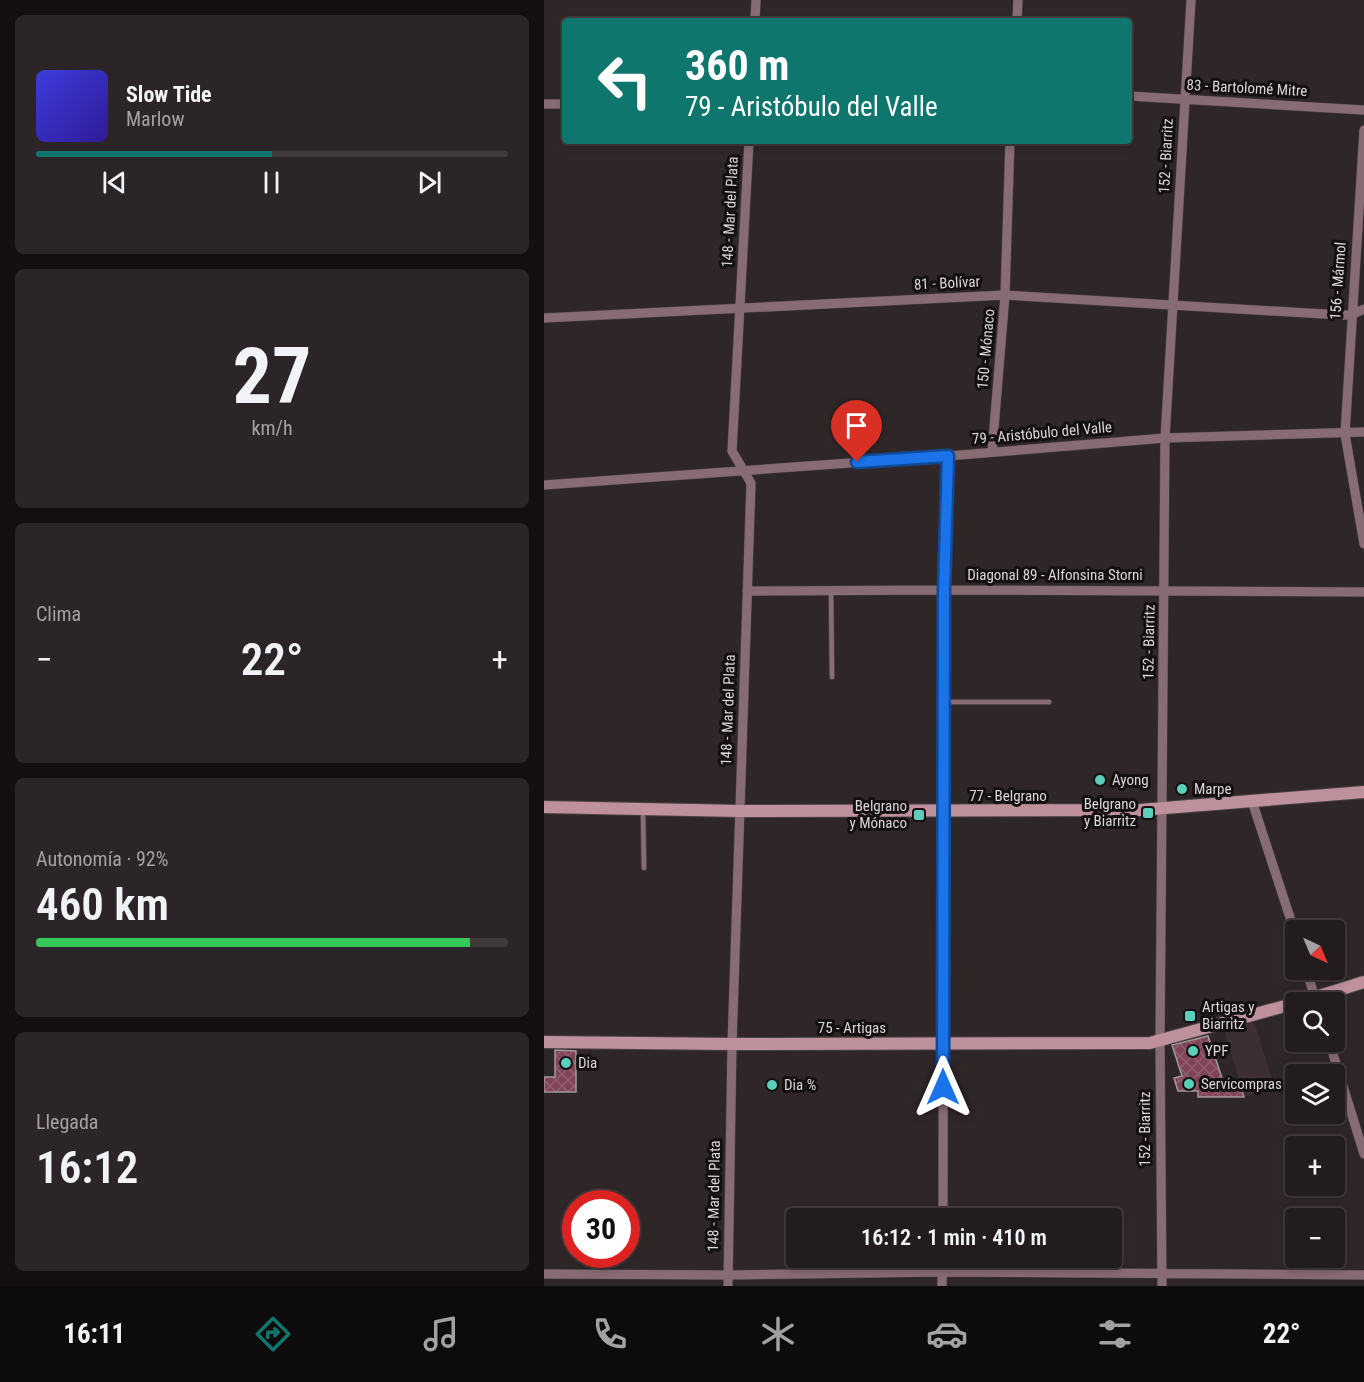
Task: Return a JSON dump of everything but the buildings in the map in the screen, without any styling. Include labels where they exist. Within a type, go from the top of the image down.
[{"type":"street","points":[[755,18],[756,0]]},
{"type":"street","points":[[1017,18],[1018,0]]},
{"type":"street","name":"152 - Biarritz","points":[[1162,1286],[1160,1041],[1165,438],[1191,0]]},
{"type":"street","name":"83 - Bartolomé Mitre","points":[[1132,96],[1363,110]]},
{"type":"street","points":[[544,104],[562,104]]},
{"type":"street","name":"156 - Mármol","points":[[1363,130],[1345,434],[1363,544]]},
{"type":"street","name":"148 - Mar del Plata","points":[[728,1286],[732,1044],[751,483],[732,451],[749,144]]},
{"type":"street","name":"150 - Mónaco","points":[[992,452],[1005,295],[1010,144]]},
{"type":"street","name":"81 - Bolívar","points":[[544,318],[1005,295],[1351,315]]},
{"type":"street","points":[[1351,315],[1363,309]]},
{"type":"street","name":"79 - Aristóbulo del Valle","points":[[544,485],[1165,438],[1363,432]]},
{"type":"street","points":[[943,1208],[944,590],[948,456]]},
{"type":"street","name":"Diagonal 89 - Alfonsina Storni","points":[[747,591],[1363,592]]},
{"type":"street","name":"77 - Belgrano","points":[[544,807],[944,812],[1162,809],[1363,792]]},
{"type":"street","points":[[1252,801],[1291,920]]},
{"type":"street","name":"75 - Artigas","points":[[1337,992],[1363,982]]},
{"type":"street","name":"75 - Artigas","points":[[544,1042],[1150,1043],[1285,1007]]},
{"type":"street","points":[[1331,1052],[1363,1154]]},
{"type":"street","points":[[942,1268],[942,1286]]},
{"type":"street","points":[[544,1274],[728,1275],[942,1272],[1363,1275]]},
{"type":"lane","points":[[831,591],[832,678]]},
{"type":"lane","points":[[945,702],[1049,702]]},
{"type":"lane","points":[[643,808],[644,868]]},
{"type":"shaded area","points":[[1254,1021],[1275,1088],[1244,1097],[1224,1029]]},
{"type":"place","name":"Ayong","points":[[1100,780]]},
{"type":"place","name":"Marpe","points":[[1182,789]]},
{"type":"place","name":"Belgrano y Biarritz","points":[[1148,813]]},
{"type":"place","name":"Belgrano y Mónaco","points":[[919,815]]},
{"type":"place","name":"Artigas y Biarritz","points":[[1190,1016]]},
{"type":"place","name":"YPF","points":[[1193,1051]]},
{"type":"place","name":"Dia","points":[[566,1063]]},
{"type":"place","name":"Servicompras","points":[[1189,1084]]},
{"type":"place","name":"Dia %","points":[[772,1085]]},
{"type":"route","points":[[857,462],[948,456],[944,590],[943,1087]]}]
